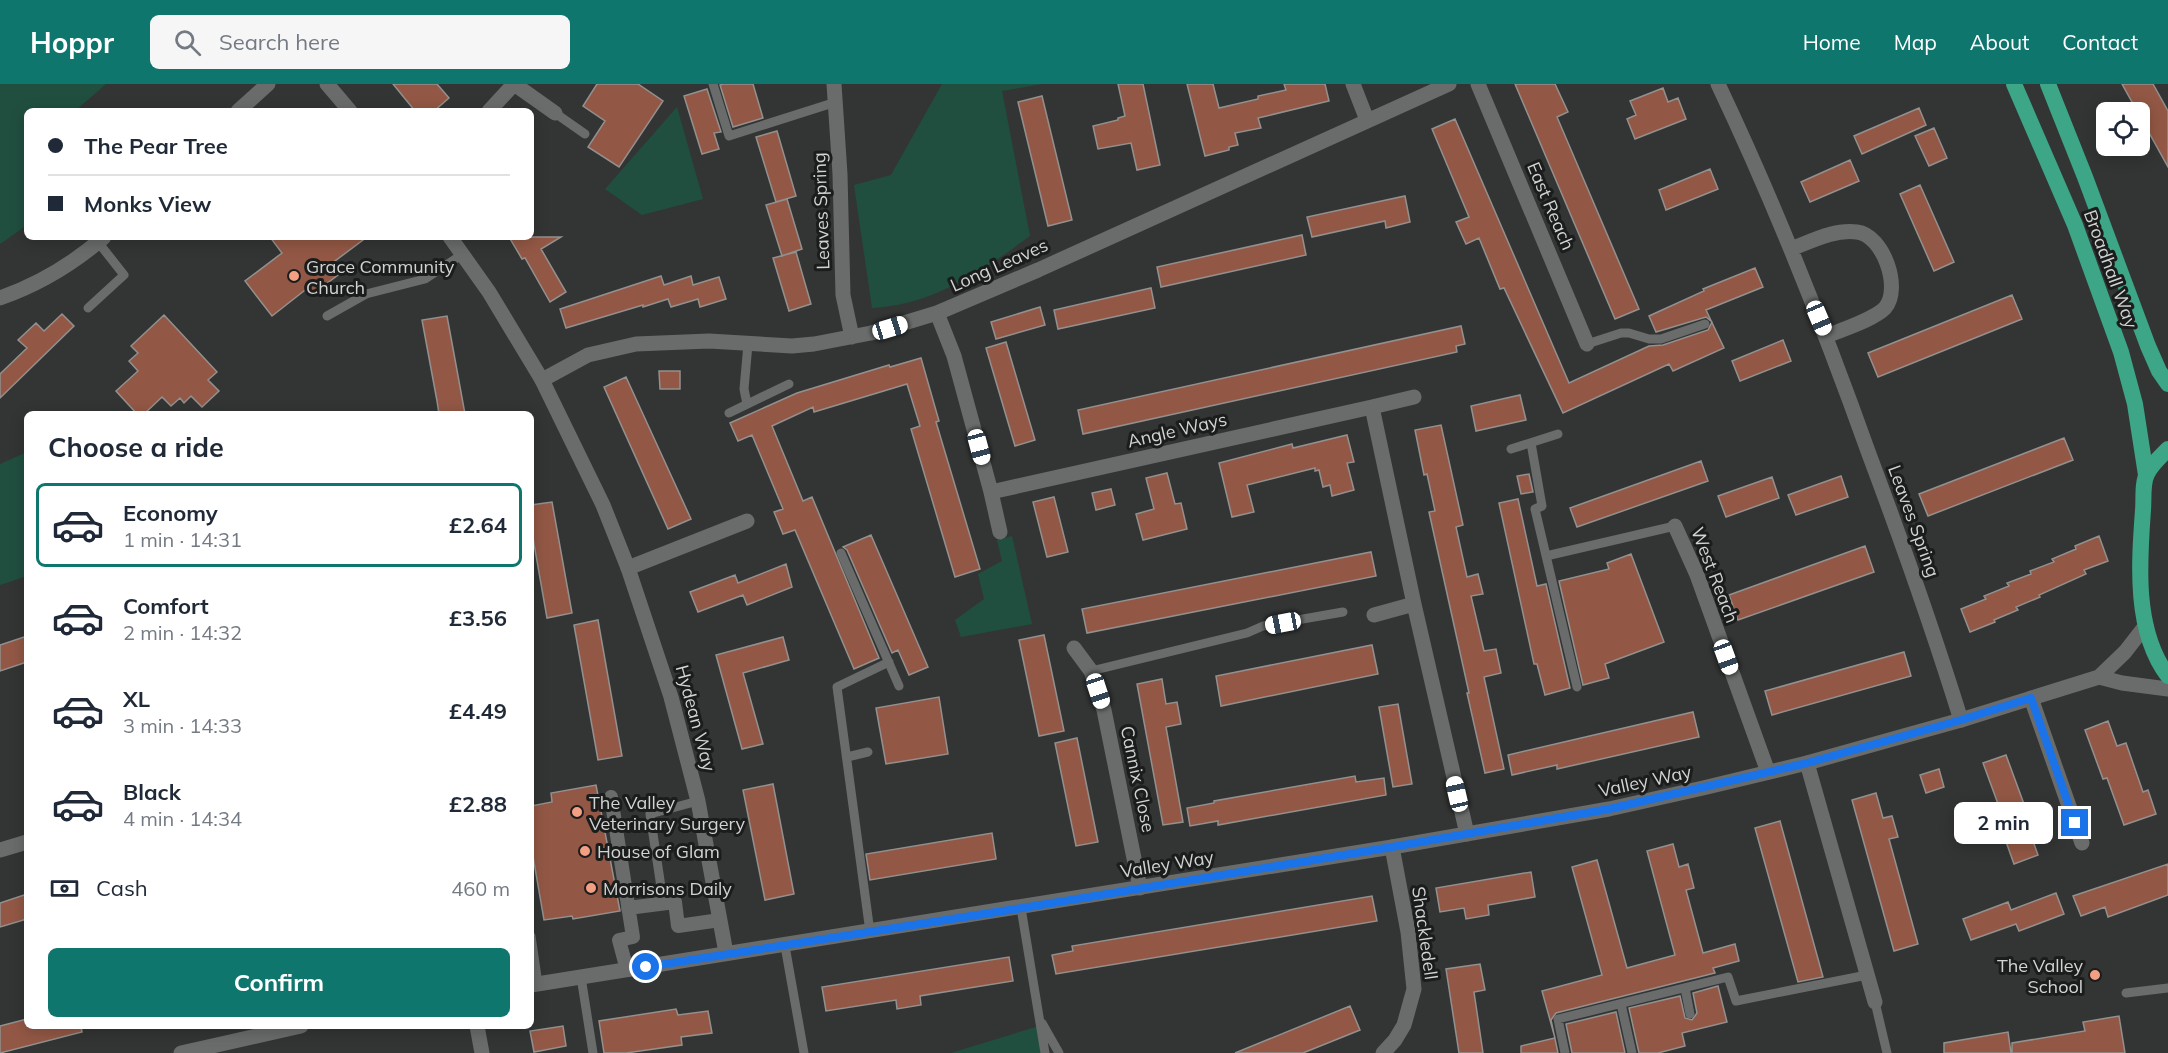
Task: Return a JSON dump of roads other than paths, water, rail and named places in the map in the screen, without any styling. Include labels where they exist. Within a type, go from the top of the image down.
[{"type":"highway","name":"Broadhall Way","points":[[2014,84],[2075,225],[2121,352],[2135,404],[2146,475],[2142,528],[2142,584],[2146,625],[2159,664],[2168,676]]},
{"type":"highway","name":"Broadhall Way","points":[[2048,84],[2148,346],[2159,371],[2168,384]]},
{"type":"highway","points":[[2146,475],[2168,449]]},
{"type":"street","points":[[241,108],[268,84]]},
{"type":"street","points":[[327,84],[347,108]]},
{"type":"street","points":[[492,108],[514,84],[555,113]]},
{"type":"street","name":"Leaves Spring","points":[[834,84],[843,294],[852,337]]},
{"type":"street","points":[[1353,84],[1367,120]]},
{"type":"street","name":"Long Leaves","points":[[542,380],[588,355],[636,344],[709,341],[748,344],[814,344],[852,337],[937,313],[1273,165],[1449,84]]},
{"type":"street","name":"East Reach","points":[[1478,84],[1587,344]]},
{"type":"street","name":"Leaves Spring","points":[[1718,84],[1827,336],[1922,600],[1961,720]]},
{"type":"street","points":[[1791,249],[1829,234],[1844,231],[1860,232],[1873,240],[1879,248],[1893,283],[1889,301],[1883,309],[1827,336]]},
{"type":"street","points":[[0,298],[31,286],[80,256],[101,240]]},
{"type":"street","name":"Hydean Way","points":[[452,240],[489,292],[542,380],[603,505],[628,568],[668,687],[698,801],[726,953]]},
{"type":"street","points":[[937,313],[954,356],[1000,532]]},
{"type":"street","name":"Angle Ways","points":[[991,492],[1414,397]]},
{"type":"street","points":[[1372,407],[1467,834]]},
{"type":"street","points":[[628,568],[747,521]]},
{"type":"street","name":"West Reach","points":[[1675,526],[1697,575],[1768,772]]},
{"type":"street","points":[[1374,615],[1414,604]]},
{"type":"street","name":"Valley Way","points":[[535,985],[1022,908],[1609,809],[1807,763],[1961,720],[2098,677],[2125,652],[2146,625]]},
{"type":"street","name":"Cannix Close","points":[[1074,648],[1091,671],[1104,710],[1140,888]]},
{"type":"street","points":[[2098,677],[2122,683],[2168,688]]},
{"type":"street","points":[[2031,698],[2082,843]]},
{"type":"street","points":[[1807,763],[1875,1002]]},
{"type":"street","points":[[611,797],[633,937],[619,939],[627,970]]},
{"type":"street","points":[[0,850],[24,843]]},
{"type":"street","name":"Shackledell","points":[[1383,1053],[1404,1025],[1414,989],[1408,932],[1392,847]]},
{"type":"street","points":[[628,909],[675,902],[678,926],[720,920]]},
{"type":"street","points":[[181,1053],[274,1029]]},
{"type":"street","points":[[478,1029],[482,1053]]},
{"type":"lane","points":[[713,84],[729,136],[836,102]]},
{"type":"lane","points":[[555,113],[585,134]]},
{"type":"lane","points":[[88,308],[124,275],[101,240]]},
{"type":"lane","points":[[327,316],[366,294],[425,279],[463,254]]},
{"type":"lane","points":[[1587,344],[1621,333],[1661,339],[1705,324]]},
{"type":"lane","points":[[747,404],[744,389],[748,344]]},
{"type":"lane","points":[[729,413],[789,384]]},
{"type":"lane","points":[[1511,449],[1558,434]]},
{"type":"lane","points":[[1531,443],[1542,506],[1535,509],[1577,687]]},
{"type":"lane","points":[[1546,556],[1675,526]]},
{"type":"lane","points":[[841,553],[899,686]]},
{"type":"lane","points":[[1091,671],[1247,633],[1263,627],[1343,612]]},
{"type":"lane","points":[[870,932],[837,687],[889,662]]},
{"type":"lane","points":[[847,757],[868,752]]},
{"type":"lane","points":[[661,887],[650,814],[698,801]]},
{"type":"lane","points":[[1022,908],[1045,1053]]},
{"type":"lane","points":[[785,946],[804,1053]]},
{"type":"lane","points":[[1565,1053],[1558,1019],[1728,977],[1736,1001],[1867,975]]},
{"type":"lane","points":[[580,977],[593,1053]]},
{"type":"lane","points":[[1685,988],[1689,1014]]},
{"type":"lane","points":[[2126,993],[2168,988]]},
{"type":"lane","points":[[1875,1002],[1887,1053]]},
{"type":"lane","points":[[1621,1004],[1632,1053]]},
{"type":"lane","points":[[1038,1015],[1059,1053]]},
{"type":"place","name":"Grace Community Church","points":[[294,276]]},
{"type":"place","name":"The Valley Veterinary Surgery","points":[[577,812]]},
{"type":"place","name":"House of Glam","points":[[585,851]]},
{"type":"place","name":"Morrisons Daily","points":[[591,888]]},
{"type":"place","name":"The Valley School","points":[[2095,975]]}]
